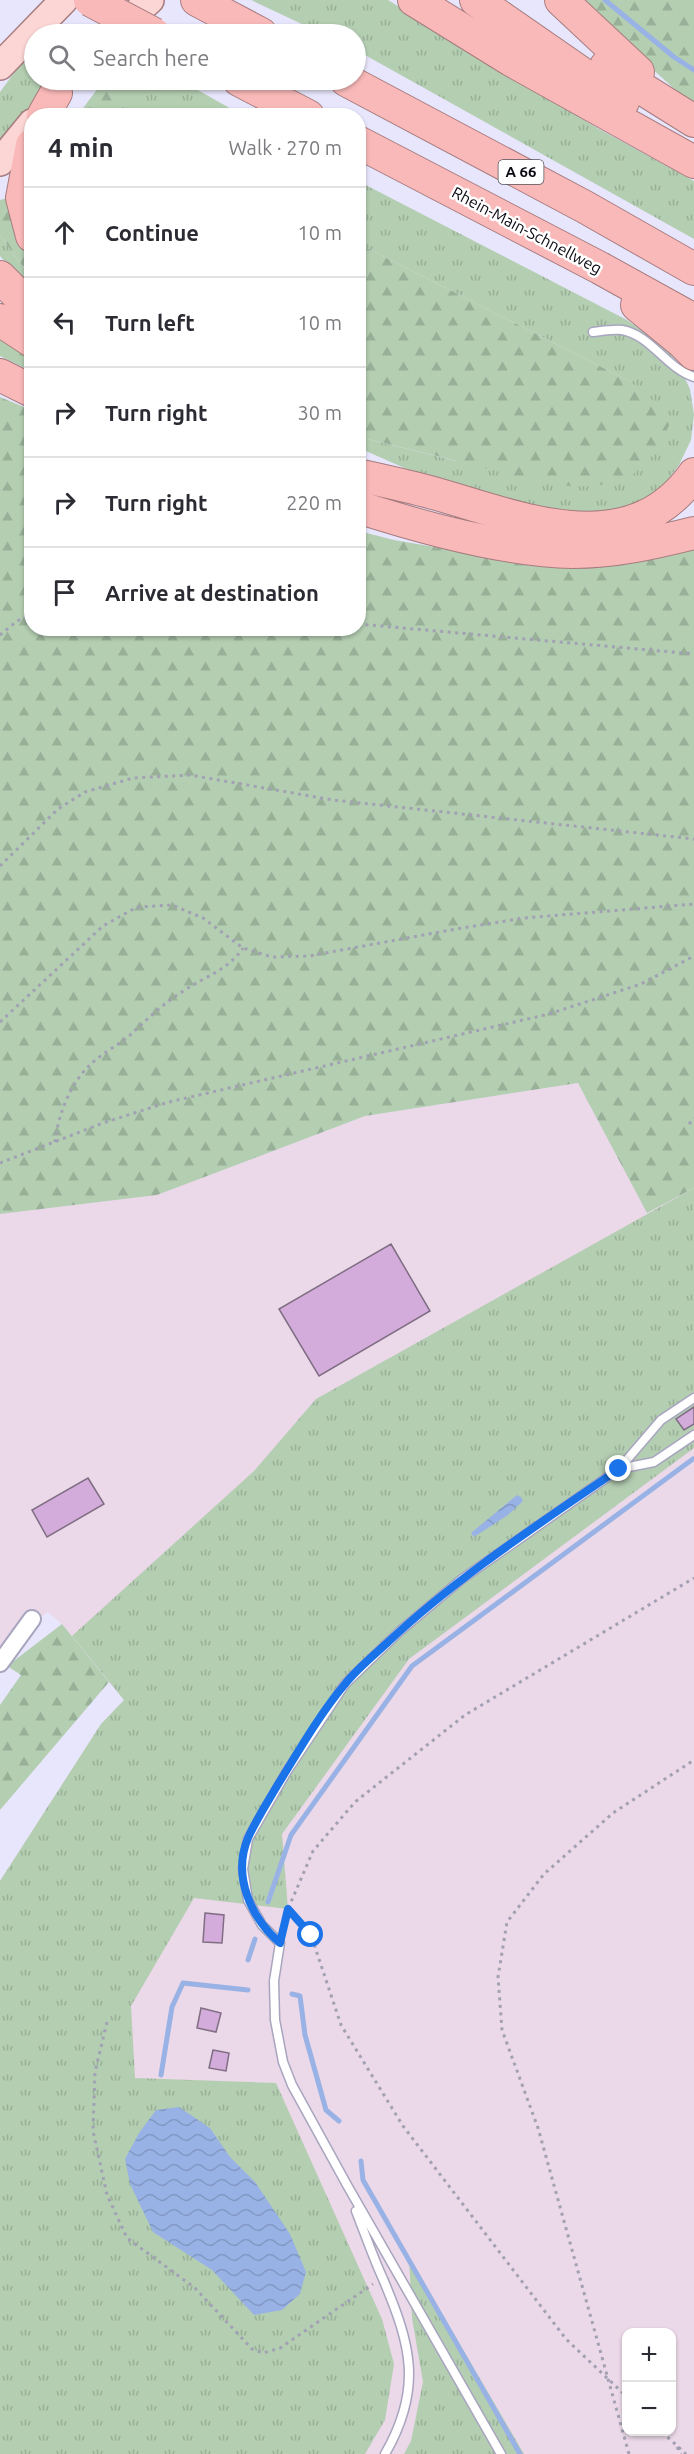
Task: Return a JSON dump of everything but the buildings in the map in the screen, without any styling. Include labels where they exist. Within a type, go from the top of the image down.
[{"type":"highway","points":[[90,0],[135,24]]},
{"type":"highway","points":[[197,0],[242,24]]},
{"type":"highway","points":[[414,0],[512,60],[694,162]]},
{"type":"highway","points":[[476,0],[694,150]]},
{"type":"highway","points":[[510,0],[636,86],[690,118]]},
{"type":"highway","points":[[561,0],[690,118]]},
{"type":"highway","points":[[258,90],[293,108]]},
{"type":"highway","name":"A 66","points":[[365,90],[585,207],[694,269]]},
{"type":"highway","name":"Rhein-Main-Schnellweg","points":[[366,146],[600,268],[694,320]]},
{"type":"highway","points":[[24,187],[22,198],[24,206]]},
{"type":"highway","points":[[600,268],[617,289],[694,354]]},
{"type":"highway","points":[[0,278],[24,301]]},
{"type":"highway","points":[[0,320],[24,336]]},
{"type":"highway","points":[[0,375],[24,387]]},
{"type":"highway","points":[[366,464],[424,490]]},
{"type":"highway","points":[[366,477],[424,490],[546,525],[604,528],[636,520],[651,513],[679,492],[694,474]]},
{"type":"highway","points":[[366,509],[495,542],[572,552],[632,548],[694,533]]},
{"type":"highway","points":[[366,516],[405,521]]},
{"type":"main road","points":[[41,24],[64,0]]},
{"type":"main road","points":[[124,24],[150,0]]},
{"type":"main road","points":[[0,66],[24,41]]},
{"type":"main road","points":[[0,162],[24,133]]},
{"type":"street","points":[[0,1663],[32,1619]]},
{"type":"lane","points":[[593,333],[622,330],[638,336],[665,360],[694,377]]},
{"type":"lane","points":[[501,2454],[346,2185],[303,2106],[283,2062],[277,2039],[273,2001],[280,1943],[262,1925],[248,1900],[243,1869],[248,1839],[287,1771],[345,1684],[400,1630],[462,1579],[619,1469],[661,1420],[694,1398]]},
{"type":"lane","points":[[619,1469],[654,1462],[694,1435]]},
{"type":"lane","points":[[346,2185],[404,2329],[409,2363],[409,2381],[404,2411],[394,2439],[385,2454]]},
{"type":"path","points":[[0,635],[24,618]]},
{"type":"path","points":[[366,625],[694,654]]},
{"type":"path","points":[[0,867],[58,809],[85,792],[133,778],[190,776],[333,800],[694,839]]},
{"type":"path","points":[[0,1022],[103,926],[137,907],[172,905],[203,918],[243,948],[272,957],[309,956],[524,918],[694,904]]},
{"type":"path","points":[[55,1142],[57,1124],[74,1086],[88,1067],[122,1042],[185,989],[228,967],[243,948]]},
{"type":"path","points":[[0,1164],[103,1123],[169,1102],[549,1014],[641,984],[694,956]]},
{"type":"path","points":[[689,1124],[694,1118]]},
{"type":"path","points":[[280,1943],[288,1909],[313,1851],[355,1802],[465,1716],[694,1578]]},
{"type":"path","points":[[629,2454],[538,2128],[502,2030],[498,1977],[507,1922],[544,1874],[613,1813],[694,1761]]},
{"type":"path","points":[[288,1909],[311,1935],[341,2025],[403,2126],[566,2339],[622,2391]]},
{"type":"path","points":[[107,2022],[95,2072],[93,2131],[107,2195],[127,2238],[195,2288],[252,2349],[263,2353],[280,2348],[382,2277]]},
{"type":"path","points":[[666,2436],[686,2454]]},
{"type":"path","points":[[674,2443],[681,2454]]},
{"type":"shaded area","points":[[578,1083],[647,1213],[694,1188],[694,2454],[0,2454],[0,1881],[101,1724],[124,1700],[62,1624],[48,1612],[0,1648],[0,1214],[157,1195],[365,1116]]},
{"type":"green space","points":[[251,0],[388,0],[599,129],[694,181],[694,239],[366,56],[366,24],[302,24]]},
{"type":"green space","points":[[577,0],[694,0],[694,107]]},
{"type":"green space","points":[[24,60],[24,90],[44,90],[29,108],[24,108],[24,114],[0,142],[0,92]]},
{"type":"green space","points":[[97,90],[116,90],[133,108],[83,108]]},
{"type":"green space","points":[[115,90],[198,90],[230,108],[131,108]]},
{"type":"green space","points":[[366,185],[627,320],[666,348],[678,364],[690,389],[694,415],[691,440],[679,465],[658,493],[629,508],[579,516],[535,507],[418,474],[366,451],[366,439],[457,461],[631,382],[366,248]]},
{"type":"green space","points":[[11,197],[24,245],[24,268],[0,235],[0,200]]},
{"type":"green space","points":[[0,235],[24,268],[24,284],[0,256]]},
{"type":"green space","points":[[366,248],[631,382],[662,408],[669,425],[656,451],[643,466],[618,481],[600,485],[544,483],[366,439]]},
{"type":"green space","points":[[0,337],[24,354],[24,368],[0,356]]},
{"type":"green space","points":[[0,397],[24,407],[24,636],[366,636],[366,533],[394,540],[499,558],[694,548],[694,1188],[647,1213],[578,1083],[365,1116],[157,1195],[0,1214]]},
{"type":"green space","points":[[694,1188],[694,1448],[409,1659],[282,1834],[288,1909],[194,1898],[131,2006],[135,2078],[276,2083],[382,2319],[394,2364],[385,2420],[365,2454],[0,2454],[0,1881],[101,1724],[124,1700],[72,1636],[254,1471],[316,1399]]},
{"type":"green space","points":[[62,1624],[109,1682],[0,1810],[0,1705],[21,1675],[7,1666]]},
{"type":"green space","points":[[409,2257],[524,2454],[404,2454],[411,2441],[423,2382],[412,2318]]},
{"type":"water","points":[[517,1495],[523,1501],[508,1515],[474,1537],[471,1533]]},
{"type":"water","points":[[179,2107],[210,2128],[230,2157],[255,2182],[290,2234],[306,2272],[300,2294],[282,2310],[254,2315],[212,2270],[153,2232],[130,2184],[125,2159],[139,2133],[156,2110]]},
{"type":"waterway","points":[[605,0],[674,57],[694,70]]},
{"type":"waterway","points":[[268,1902],[291,1835],[412,1666],[693,1459]]},
{"type":"waterway","points":[[248,1960],[255,1939]]},
{"type":"waterway","points":[[161,2075],[172,2007],[183,1983],[248,1990]]},
{"type":"waterway","points":[[292,1994],[300,1996],[305,2035],[326,2110],[339,2121]]},
{"type":"waterway","points":[[361,2161],[363,2180],[520,2454]]},
{"type":"route","points":[[311,1935],[288,1909],[280,1943],[270,1934],[262,1925],[248,1900],[243,1869],[248,1839],[315,1726],[345,1684],[430,1604],[619,1469]]}]
